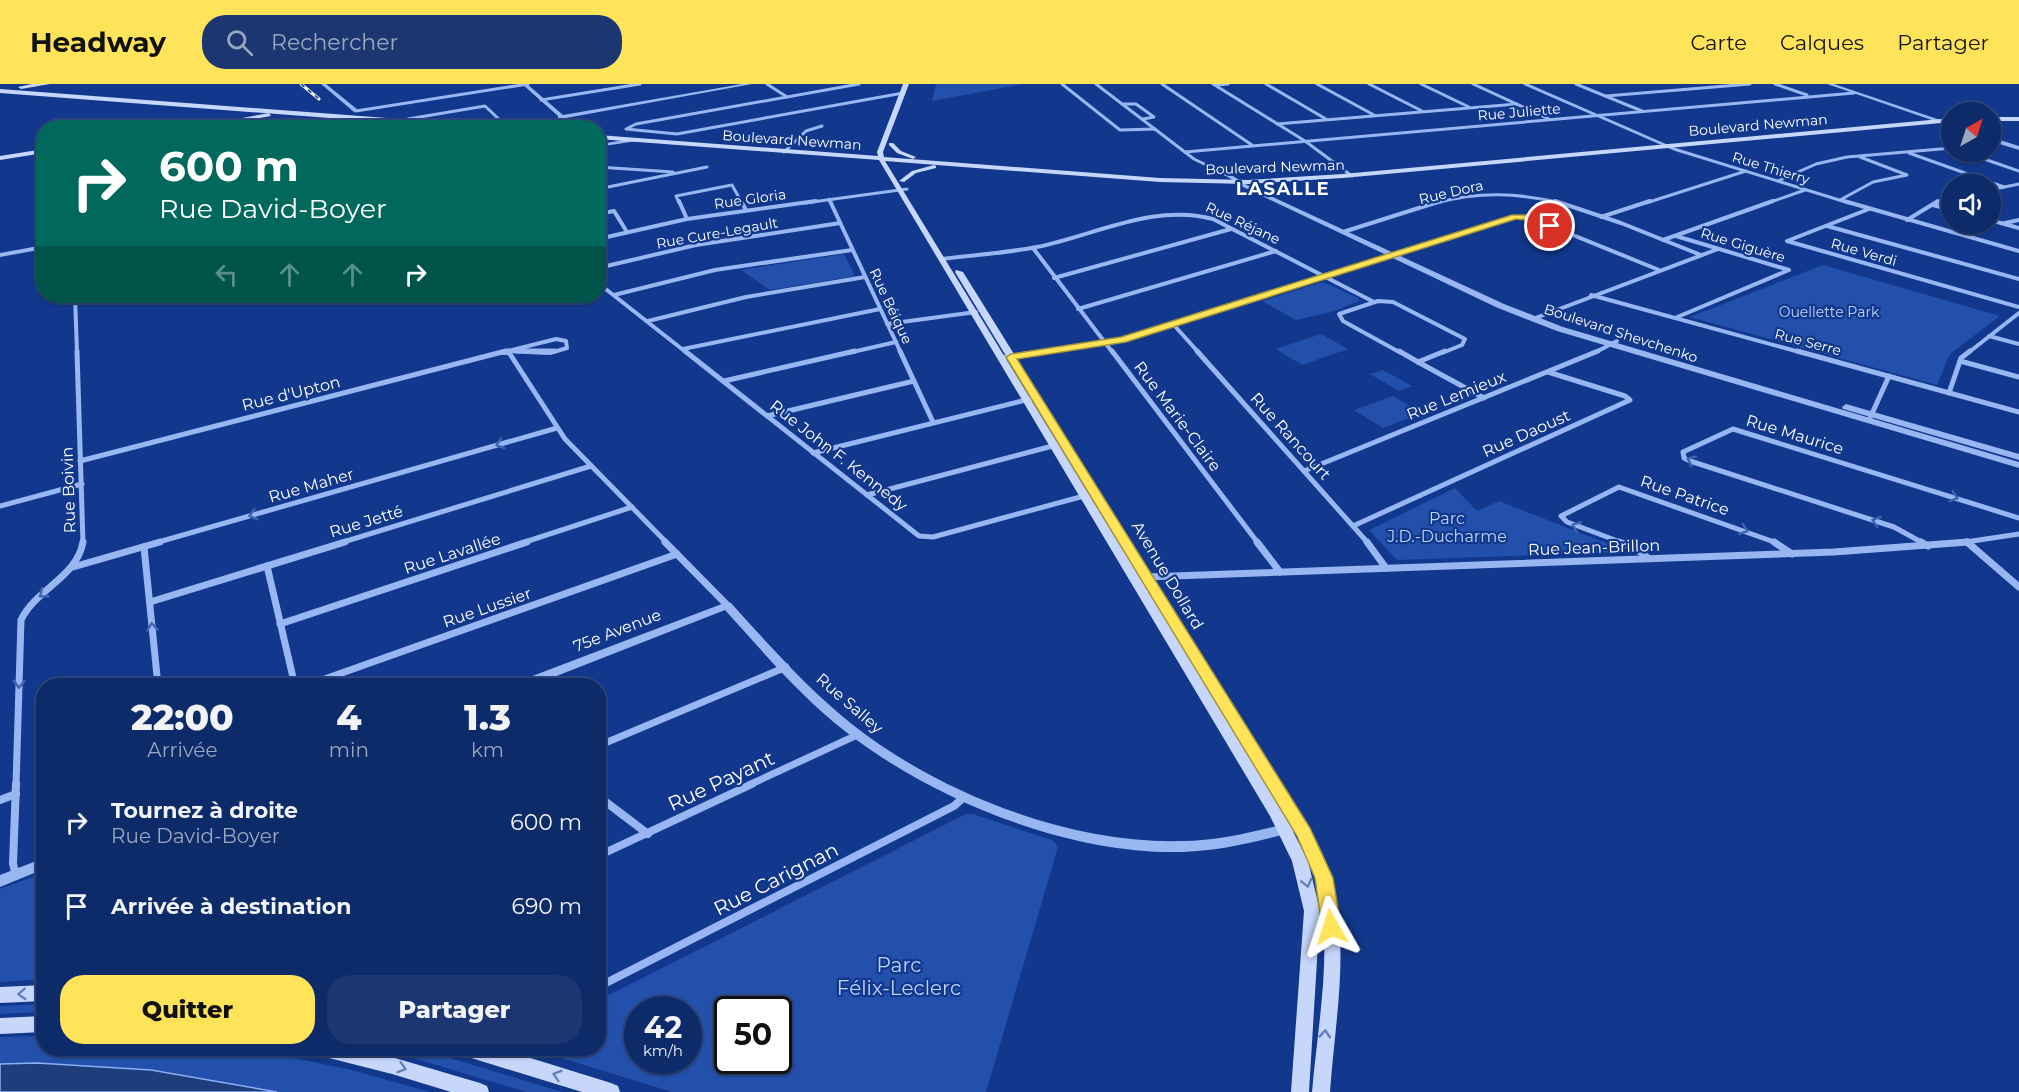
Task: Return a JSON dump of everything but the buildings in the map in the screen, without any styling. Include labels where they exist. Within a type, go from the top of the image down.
[{"type":"main road","points":[[0,89],[45,84]]},
{"type":"main road","points":[[881,160],[894,111],[898,107],[906,84]]},
{"type":"main road","points":[[24,93],[33,85]]},
{"type":"main road","points":[[0,89],[24,93],[380,120]]},
{"type":"main road","points":[[889,158],[901,111],[898,107]]},
{"type":"main road","points":[[356,111],[368,118]]},
{"type":"main road","points":[[238,120],[285,112]]},
{"type":"main road","name":"Boulevard Newman","points":[[616,137],[881,160],[916,157],[1236,180],[1265,185],[1349,174],[1659,142],[1926,117],[1941,118]]},
{"type":"main road","points":[[2001,117],[2019,117]]},
{"type":"main road","name":"Boulevard Newman","points":[[889,158],[1168,180],[1236,180],[1349,174],[1941,119]]},
{"type":"main road","name":"Boulevard Newman","points":[[606,136],[881,160]]},
{"type":"main road","points":[[891,144],[899,152],[916,157]]},
{"type":"main road","points":[[0,158],[36,152]]},
{"type":"main road","name":"Avenue Dollard","points":[[889,158],[902,181],[903,190]]},
{"type":"main road","name":"Avenue Dollard","points":[[881,160],[903,190],[1292,827],[1321,869],[1331,917],[1321,1092]]},
{"type":"main road","points":[[902,181],[921,170],[959,165]]},
{"type":"main road","name":"Avenue Dollard","points":[[1292,827],[1312,911],[1300,1092]]},
{"type":"main road","points":[[0,995],[36,993]]},
{"type":"main road","points":[[0,1026],[36,1024]]},
{"type":"main road","points":[[357,1056],[480,1092]]},
{"type":"main road","points":[[494,1056],[611,1092]]},
{"type":"street","points":[[323,84],[356,111]]},
{"type":"street","points":[[342,116],[356,111],[525,84],[561,120]]},
{"type":"street","points":[[541,100],[640,84]]},
{"type":"street","points":[[584,120],[750,84]]},
{"type":"street","points":[[766,84],[788,97]]},
{"type":"street","points":[[859,84],[626,128],[631,131],[674,134],[903,93]]},
{"type":"street","points":[[1062,84],[1120,130],[1155,129]]},
{"type":"street","name":"Boulevard Shevchenko","points":[[1096,84],[1194,159],[1343,232],[1533,319],[1870,418],[2019,465]]},
{"type":"street","points":[[1162,84],[1252,146]]},
{"type":"street","points":[[1215,85],[1228,84]]},
{"type":"street","points":[[1266,84],[1326,120]]},
{"type":"street","points":[[1317,84],[1375,116]]},
{"type":"street","points":[[1369,84],[1423,112]]},
{"type":"street","points":[[1421,84],[1470,108]]},
{"type":"street","points":[[1473,84],[1550,120]]},
{"type":"street","name":"Rue Thierry","points":[[1525,84],[1667,146],[1869,209],[2019,251]]},
{"type":"street","points":[[1576,84],[1642,111]]},
{"type":"street","points":[[1606,96],[1750,84]]},
{"type":"street","points":[[1775,84],[1810,97]]},
{"type":"street","points":[[1829,84],[1941,122]]},
{"type":"street","points":[[1215,85],[1305,141],[1349,174]]},
{"type":"street","name":"Rue Juliette","points":[[1185,152],[1854,93]]},
{"type":"street","name":"Boulevard Shevchenko","points":[[1122,104],[1136,104],[1154,117],[1143,119]]},
{"type":"street","points":[[1277,124],[1516,104]]},
{"type":"street","points":[[421,120],[485,106],[500,120]]},
{"type":"street","points":[[786,150],[806,131],[822,126]]},
{"type":"street","points":[[606,141],[616,137]]},
{"type":"street","points":[[606,143],[635,140]]},
{"type":"street","points":[[2001,142],[2019,148]]},
{"type":"street","points":[[1777,181],[1816,164],[1858,156],[1941,149]]},
{"type":"street","points":[[1905,151],[2004,187]]},
{"type":"street","points":[[1840,200],[1873,183],[1907,175],[1858,156]]},
{"type":"street","points":[[1993,162],[2019,171]]},
{"type":"street","points":[[606,187],[707,167]]},
{"type":"street","points":[[606,168],[679,173]]},
{"type":"street","points":[[1601,218],[1746,171]]},
{"type":"street","points":[[2001,188],[2019,184]]},
{"type":"street","points":[[687,219],[676,196],[732,185],[746,210]]},
{"type":"street","name":"Boulevard Shevchenko","points":[[1265,185],[1402,252],[1541,315],[1614,344]]},
{"type":"street","points":[[1662,241],[1805,189]]},
{"type":"street","name":"Rue Gloria","points":[[606,237],[687,219],[903,190]]},
{"type":"street","name":"Rue Dora","points":[[1343,232],[1463,197],[1488,193],[1531,195],[1562,203],[1701,255]]},
{"type":"street","name":"Rue Béique","points":[[829,200],[933,422]]},
{"type":"street","points":[[1907,220],[1932,204],[1941,201]]},
{"type":"street","points":[[1932,204],[1941,207]]},
{"type":"street","name":"Rue Verdi","points":[[1869,209],[1787,241],[2019,307]]},
{"type":"street","points":[[606,212],[614,211],[627,232]]},
{"type":"street","name":"Rue Réjane","points":[[945,258],[1033,248],[1172,213],[1205,216],[1374,302],[1398,303],[1465,339],[1462,345],[1418,362]]},
{"type":"street","points":[[1006,357],[1105,344],[1520,216],[1659,270]]},
{"type":"street","points":[[2004,224],[2019,220]]},
{"type":"street","name":"Rue Cure-Legault","points":[[606,266],[696,245],[840,223]]},
{"type":"street","points":[[2001,223],[2019,228]]},
{"type":"street","points":[[1826,226],[2019,279]]},
{"type":"street","points":[[1054,278],[1232,229]]},
{"type":"street","name":"Rue Giguère","points":[[1674,318],[1789,270],[1676,236]]},
{"type":"street","points":[[0,255],[36,248]]},
{"type":"street","name":"Rue Marie-Claire","points":[[1033,248],[1280,572]]},
{"type":"street","points":[[1533,319],[1591,295],[1719,249]]},
{"type":"street","points":[[614,295],[715,270],[852,250]]},
{"type":"street","points":[[1078,309],[1277,251]]},
{"type":"street","points":[[648,321],[746,297],[865,278]]},
{"type":"street","name":"Rue John F. Kennedy","points":[[606,289],[813,453],[926,538],[1089,494]]},
{"type":"street","name":"Rue Serre","points":[[1591,295],[2019,412]]},
{"type":"street","points":[[1374,302],[1341,313],[1339,318],[1484,398]]},
{"type":"street","name":"Rue Boivin","points":[[16,875],[13,864],[21,620],[28,607],[73,567],[84,540],[75,303]]},
{"type":"street","points":[[683,349],[880,309]]},
{"type":"street","points":[[887,324],[978,312]]},
{"type":"street","points":[[1949,393],[1960,361],[2019,312]]},
{"type":"street","name":"Rue Rancourt","points":[[1173,324],[1353,526],[1386,568]]},
{"type":"street","points":[[1989,336],[2019,344]]},
{"type":"street","name":"Rue d'Upton","points":[[80,461],[554,339],[564,340],[568,344],[566,349],[553,353],[508,351]]},
{"type":"street","points":[[724,381],[896,342]]},
{"type":"street","name":"Rue Lemieux","points":[[1304,471],[1614,344]]},
{"type":"street","name":"Rue Salley","points":[[508,351],[557,428],[591,466],[831,713],[857,735],[902,764],[964,797],[1063,830],[1141,846],[1207,845],[1292,827]]},
{"type":"street","points":[[1960,361],[2019,376]]},
{"type":"street","name":"Rue Daoust","points":[[1353,526],[1630,400],[1548,372]]},
{"type":"street","points":[[1870,418],[1888,376]]},
{"type":"street","points":[[767,416],[914,381]]},
{"type":"street","points":[[813,453],[1031,399]]},
{"type":"street","name":"Boulevard Shevchenko","points":[[1870,418],[2019,457]]},
{"type":"street","name":"Rue Maher","points":[[73,567],[557,428]]},
{"type":"street","name":"Rue Maurice","points":[[1928,546],[1894,527],[1690,461],[1684,458],[1683,452],[1726,430],[1733,429],[2019,518]]},
{"type":"street","points":[[867,495],[1059,444]]},
{"type":"street","name":"Rue Jetté","points":[[150,602],[591,466]]},
{"type":"street","points":[[0,506],[82,484]]},
{"type":"street","name":"Rue Patrice","points":[[1648,558],[1635,548],[1574,525],[1561,516],[1619,487],[1770,539],[1792,554]]},
{"type":"street","name":"Rue Lavallée","points":[[280,624],[632,507]]},
{"type":"street","name":"Rue Jean-Brillon","points":[[1140,577],[1792,554],[1928,546],[2019,534]]},
{"type":"street","points":[[1967,542],[2019,587]]},
{"type":"street","points":[[144,547],[157,678]]},
{"type":"street","name":"Rue Lussier","points":[[328,678],[676,554]]},
{"type":"street","points":[[267,566],[293,678]]},
{"type":"street","name":"75e Avenue","points":[[539,678],[727,605]]},
{"type":"street","points":[[606,743],[786,667]]},
{"type":"street","name":"Rue Payant","points":[[606,852],[857,735]]},
{"type":"street","points":[[0,800],[16,794]]},
{"type":"street","name":"Rue Carignan","points":[[606,983],[954,806],[964,797]]},
{"type":"street","points":[[606,802],[648,834]]},
{"type":"street","points":[[0,881],[36,866]]},
{"type":"green space","points":[[936,84],[1023,84],[932,101]]},
{"type":"green space","points":[[844,254],[855,276],[770,290],[741,270]]},
{"type":"green space","name":"Ouellette Park","points":[[1823,265],[2000,316],[1950,354],[1937,385],[1690,317]]},
{"type":"green space","points":[[1323,282],[1358,298],[1359,301],[1332,312],[1296,320],[1262,301]]},
{"type":"green space","points":[[1321,334],[1348,349],[1302,365],[1276,349]]},
{"type":"green space","points":[[1383,370],[1412,386],[1399,391],[1370,374]]},
{"type":"green space","points":[[1393,396],[1422,413],[1383,428],[1354,410]]},
{"type":"green space","name":"Parc J.D.-Ducharme","points":[[1455,488],[1477,511],[1499,501],[1619,548],[1621,552],[1397,560],[1369,530]]},
{"type":"green space","name":"Parc Félix-Leclerc","points":[[966,814],[973,814],[1054,841],[1058,847],[986,1092],[672,1092],[555,1056],[606,1056],[606,996]]},
{"type":"green space","points":[[36,876],[36,979],[0,982],[0,889]]},
{"type":"green space","points":[[36,1004],[36,1012],[0,1014],[0,1006]]},
{"type":"green space","points":[[36,1036],[36,1056],[284,1056],[352,1070],[430,1092],[277,1092],[151,1070],[37,1063],[0,1064],[0,1037]]},
{"type":"green space","points":[[406,1056],[444,1056],[562,1092],[526,1092]]},
{"type":"shaded area","points":[[37,1063],[151,1070],[277,1092],[0,1092],[0,1064]]},
{"type":"railway","points":[[301,84],[319,99]]},
{"type":"district","name":"LASALLE","points":[[1283,189]]},
{"type":"route","points":[[1331,927],[1324,878],[1304,833],[1011,357],[1122,340],[1515,217],[1526,217],[1550,226]]}]
